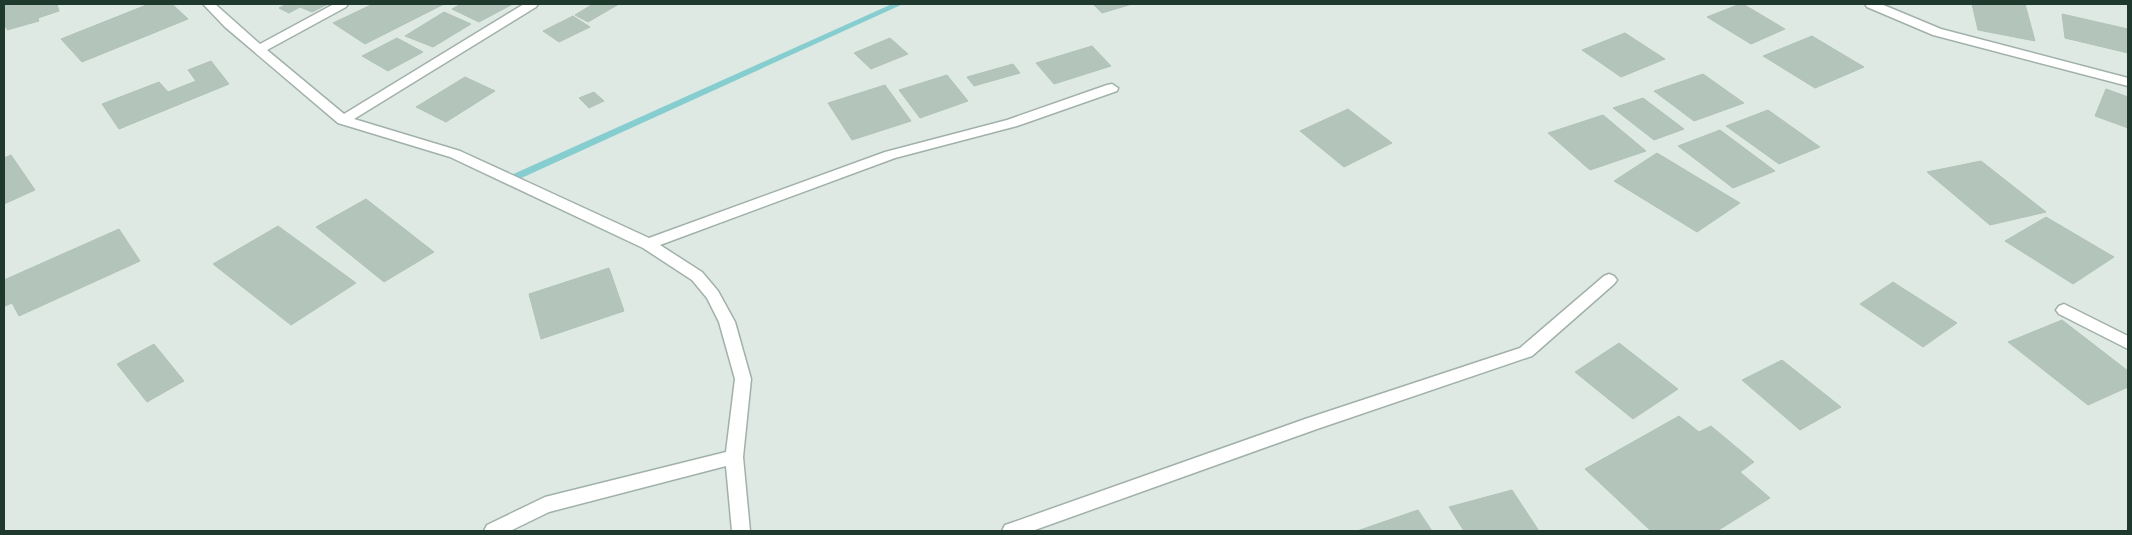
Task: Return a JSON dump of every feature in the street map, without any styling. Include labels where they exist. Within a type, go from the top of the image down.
[{"type":"street","points":[[209,4],[229,24],[343,120],[455,154],[648,244],[697,276],[713,296],[727,322],[743,379],[734,457],[741,531]]},
{"type":"street","points":[[259,49],[342,4]]},
{"type":"street","points":[[343,120],[532,4]]},
{"type":"street","points":[[1871,4],[1937,32],[2128,82]]},
{"type":"street","points":[[648,244],[890,155],[1012,123],[1112,88]]},
{"type":"street","points":[[1010,531],[1312,424],[1526,352],[1609,280]]},
{"type":"street","points":[[2064,310],[2128,343]]},
{"type":"street","points":[[493,531],[545,505],[734,457]]},
{"type":"building","points":[[57,4],[59,11],[38,18],[39,21],[7,30],[7,27],[4,28],[4,5]]},
{"type":"building","points":[[149,4],[172,4],[188,19],[82,62],[61,39]]},
{"type":"building","points":[[287,4],[328,4],[312,12],[300,7],[289,13],[279,8]]},
{"type":"building","points":[[373,4],[444,4],[365,44],[333,23]]},
{"type":"building","points":[[461,4],[511,5],[479,22],[452,9]]},
{"type":"building","points":[[593,4],[619,4],[588,22],[575,15]]},
{"type":"building","points":[[1093,4],[1132,4],[1102,13]]},
{"type":"building","points":[[1740,4],[1785,29],[1751,44],[1707,17]]},
{"type":"building","points":[[1972,4],[2025,4],[2035,41],[1978,30]]},
{"type":"building","points":[[444,12],[471,24],[433,47],[405,36]]},
{"type":"building","points":[[2062,14],[2128,29],[2128,53],[2065,38]]},
{"type":"building","points":[[573,16],[590,27],[559,42],[543,31]]},
{"type":"building","points":[[1625,33],[1665,59],[1621,77],[1582,50]]},
{"type":"building","points":[[1812,36],[1864,67],[1815,88],[1763,56]]},
{"type":"building","points":[[397,38],[423,52],[388,71],[362,56]]},
{"type":"building","points":[[890,38],[908,54],[871,69],[854,53]]},
{"type":"building","points":[[1092,46],[1111,66],[1054,84],[1036,63]]},
{"type":"building","points":[[211,61],[229,84],[119,129],[102,104],[159,82],[168,92],[196,81],[188,70]]},
{"type":"building","points":[[1013,64],[1020,73],[974,86],[967,77]]},
{"type":"building","points":[[1703,74],[1744,103],[1694,121],[1654,91]]},
{"type":"building","points":[[947,75],[968,101],[920,118],[899,90]]},
{"type":"building","points":[[465,77],[495,91],[446,122],[416,107]]},
{"type":"building","points":[[885,85],[911,121],[852,140],[828,103]]},
{"type":"building","points":[[2106,89],[2128,97],[2128,128],[2095,116]]},
{"type":"building","points":[[594,92],[604,101],[589,108],[579,98]]},
{"type":"building","points":[[1643,98],[1684,129],[1654,140],[1613,108]]},
{"type":"building","points":[[1348,109],[1392,143],[1344,167],[1300,131]]},
{"type":"building","points":[[1768,110],[1820,147],[1779,164],[1726,126]]},
{"type":"building","points":[[1603,115],[1646,151],[1590,170],[1548,133]]},
{"type":"building","points":[[1720,130],[1775,171],[1733,188],[1678,146]]},
{"type":"building","points":[[1657,153],[1740,203],[1697,232],[1614,181]]},
{"type":"building","points":[[11,155],[35,190],[4,204],[4,158]]},
{"type":"building","points":[[1981,161],[2046,212],[1990,225],[1927,172]]},
{"type":"building","points":[[366,199],[434,252],[384,282],[316,227]]},
{"type":"building","points":[[2046,217],[2114,257],[2073,284],[2005,241]]},
{"type":"building","points":[[278,226],[356,283],[291,325],[213,264]]},
{"type":"building","points":[[119,229],[140,261],[19,316],[12,303],[5,306],[4,280]]},
{"type":"building","points":[[609,268],[624,311],[541,339],[529,294]]},
{"type":"building","points":[[1893,282],[1957,323],[1923,347],[1860,304]]},
{"type":"building","points":[[2062,320],[2128,371],[2128,387],[2088,405],[2008,342]]},
{"type":"building","points":[[1619,343],[1678,389],[1633,419],[1575,372]]},
{"type":"building","points":[[154,344],[184,381],[147,402],[117,364]]},
{"type":"building","points":[[1782,360],[1841,407],[1800,430],[1742,380]]},
{"type":"building","points":[[1679,416],[1699,432],[1711,426],[1754,462],[1740,472],[1770,498],[1717,531],[1651,531],[1585,469]]},
{"type":"building","points":[[1512,490],[1539,531],[1464,531],[1449,507]]},
{"type":"building","points":[[1418,510],[1432,531],[1357,531]]},
{"type":"waterway","points":[[513,178],[899,4]]}]
